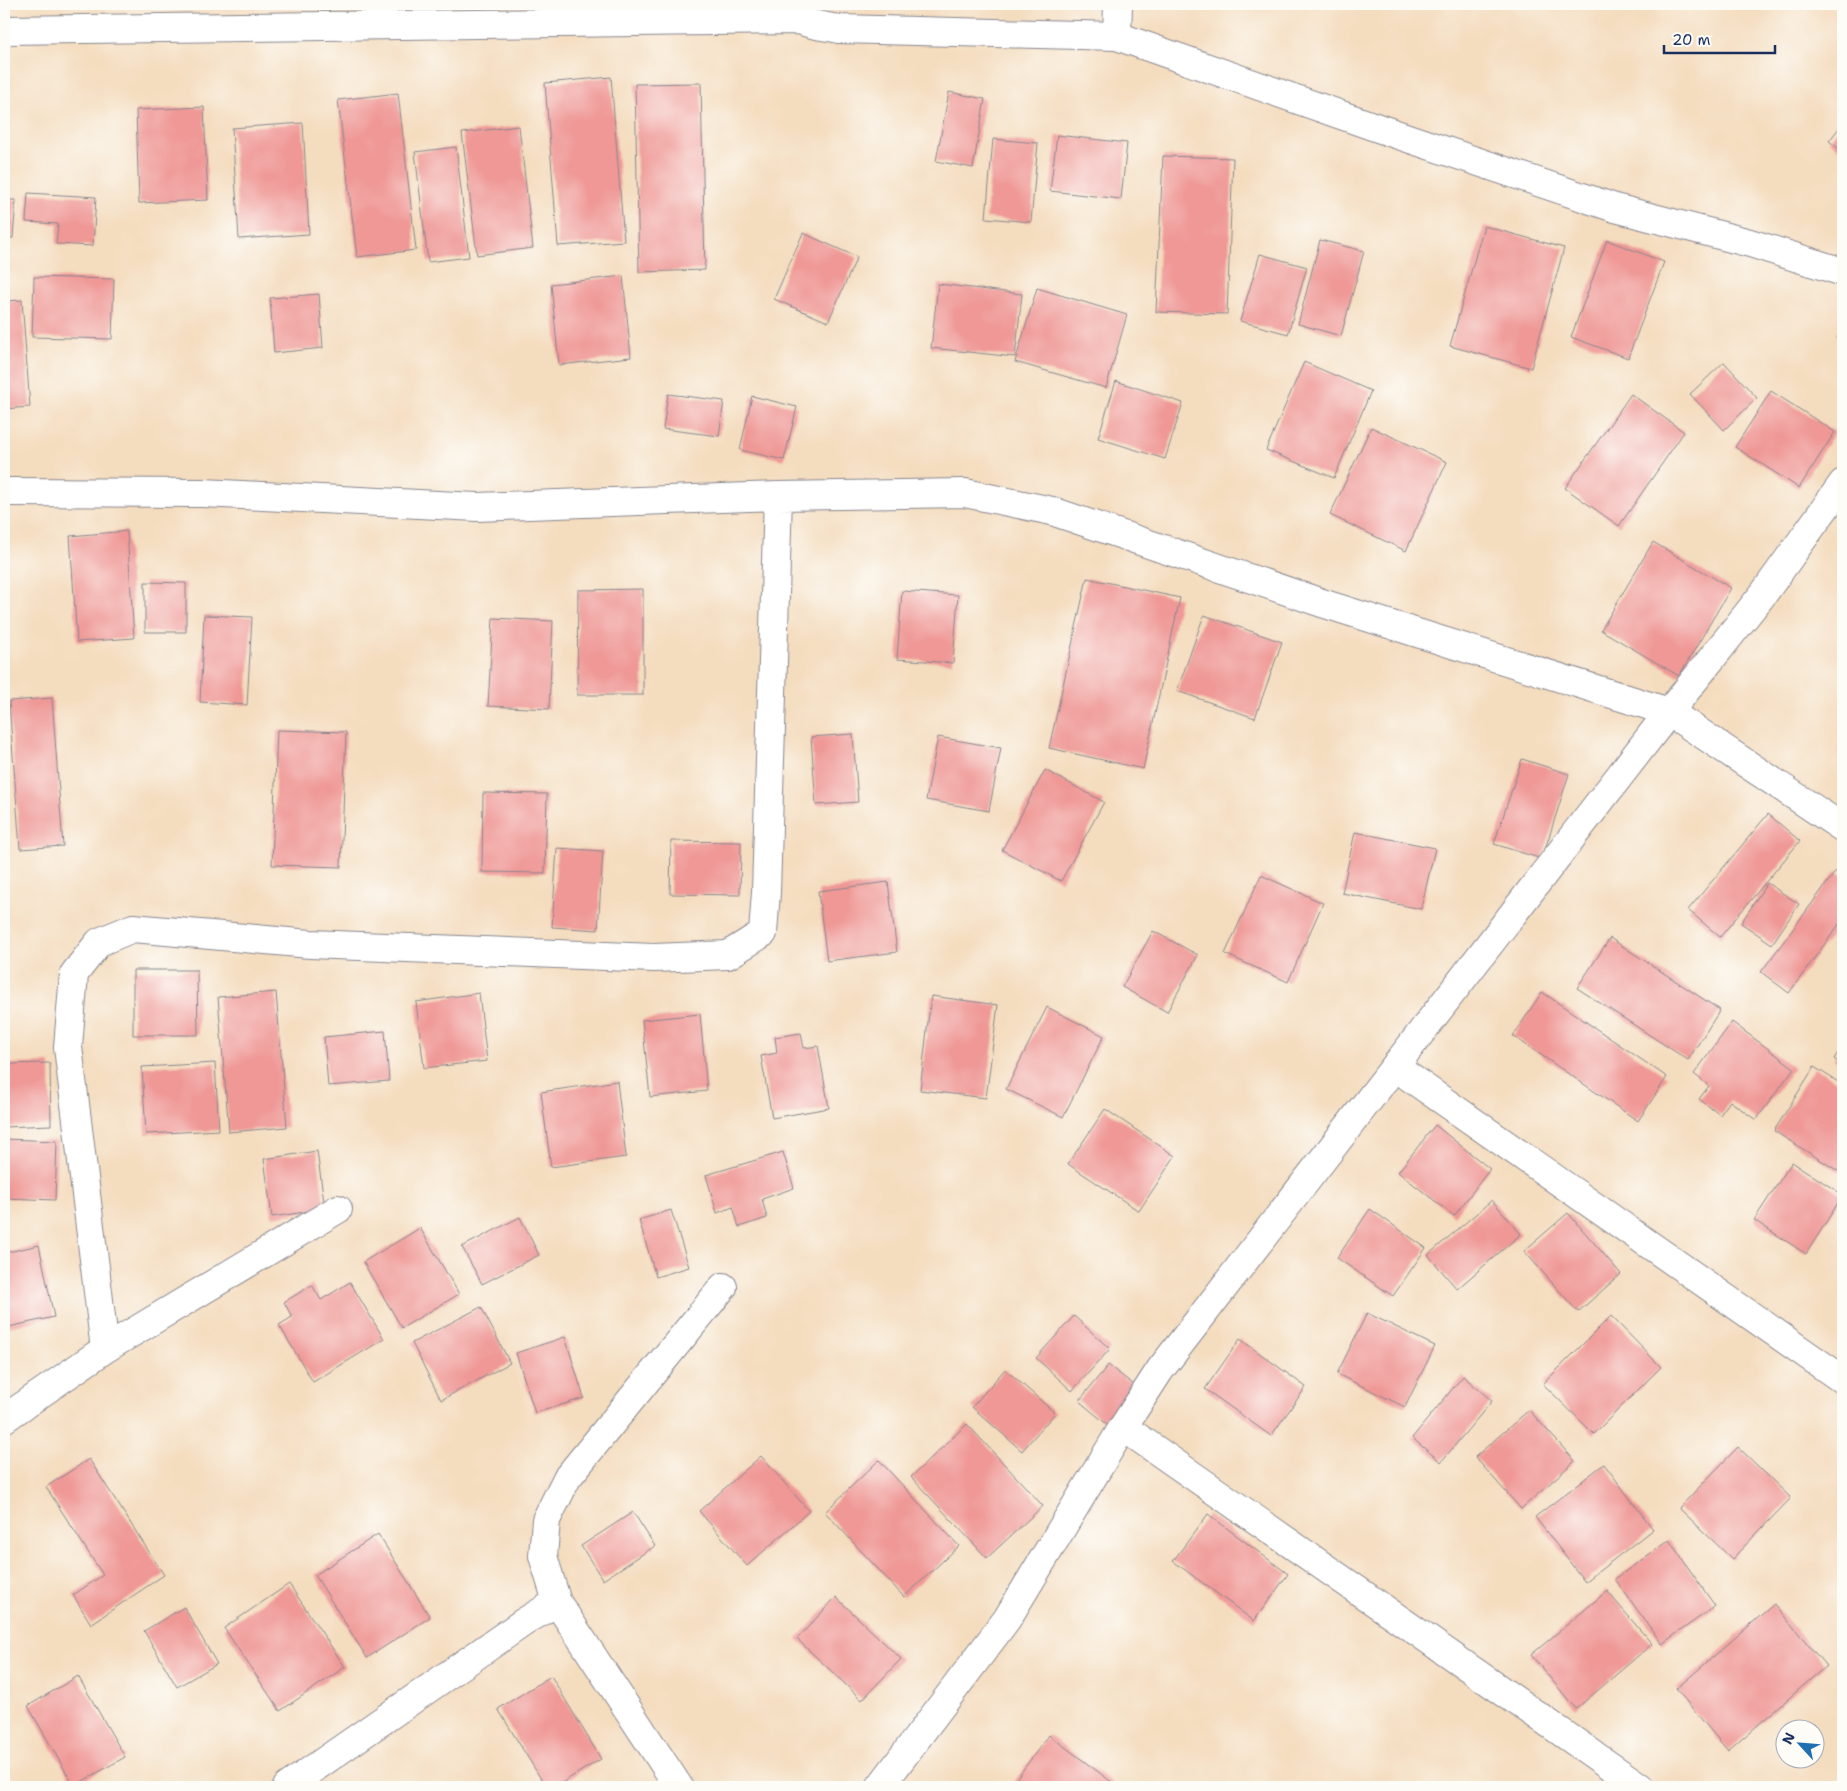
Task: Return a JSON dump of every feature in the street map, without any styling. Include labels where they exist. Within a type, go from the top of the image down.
[{"type":"street","points":[[1117,36],[1118,4]]},
{"type":"street","points":[[4,30],[791,12],[839,29],[1117,36],[1381,130],[1615,208],[1750,243],[1843,272]]},
{"type":"street","points":[[880,1787],[1007,1619],[1123,1427],[1160,1370],[1669,712],[1764,593],[1843,483]]},
{"type":"street","points":[[4,492],[203,493],[477,507],[778,496],[965,493],[1052,511],[1325,604],[1669,712],[1843,828]]},
{"type":"street","points":[[105,1349],[68,1047],[74,974],[99,942],[133,928],[310,944],[654,958],[728,955],[763,933],[766,892],[778,496]]},
{"type":"street","points":[[1395,1067],[1843,1380]]},
{"type":"street","points":[[4,1419],[105,1349],[338,1209]]},
{"type":"street","points":[[679,1787],[557,1602],[543,1556],[546,1520],[567,1478],[723,1287]]},
{"type":"street","points":[[1123,1427],[1640,1787]]},
{"type":"street","points":[[287,1787],[524,1622],[557,1602]]},
{"type":"building","points":[[611,77],[624,241],[558,246],[545,83]]},
{"type":"building","points":[[701,83],[705,270],[639,272],[635,84]]},
{"type":"building","points":[[949,92],[985,99],[973,168],[936,161]]},
{"type":"building","points":[[398,93],[416,250],[357,257],[338,100]]},
{"type":"building","points":[[204,107],[208,200],[139,203],[136,110]]},
{"type":"building","points":[[303,123],[309,234],[239,239],[232,128]]},
{"type":"building","points":[[1843,123],[1843,152],[1829,141]]},
{"type":"building","points":[[519,126],[533,248],[477,255],[462,133]]},
{"type":"building","points":[[1057,135],[1127,143],[1121,199],[1050,191]]},
{"type":"building","points":[[993,139],[1038,143],[1031,222],[986,218]]},
{"type":"building","points":[[456,147],[469,257],[428,262],[415,152]]},
{"type":"building","points":[[1163,156],[1233,158],[1227,314],[1156,312]]},
{"type":"building","points":[[28,193],[96,197],[93,246],[56,244],[58,224],[26,222]]},
{"type":"building","points":[[4,200],[16,200],[13,238],[4,238]]},
{"type":"building","points":[[1484,226],[1564,248],[1531,368],[1450,346]]},
{"type":"building","points":[[803,233],[857,257],[828,322],[774,299]]},
{"type":"building","points":[[1320,240],[1364,251],[1341,336],[1298,324]]},
{"type":"building","points":[[1607,240],[1664,262],[1628,358],[1571,337]]},
{"type":"building","points":[[1260,254],[1307,267],[1288,334],[1240,321]]},
{"type":"building","points":[[623,276],[631,357],[559,365],[551,284]]},
{"type":"building","points":[[34,277],[114,279],[112,339],[32,337]]},
{"type":"building","points":[[938,284],[1022,294],[1015,357],[931,348]]},
{"type":"building","points":[[1037,288],[1127,315],[1106,388],[1015,362]]},
{"type":"building","points":[[319,294],[323,348],[274,353],[270,298]]},
{"type":"building","points":[[22,300],[30,407],[4,409],[4,301]]},
{"type":"building","points":[[1843,327],[1843,342],[1837,338]]},
{"type":"building","points":[[1304,362],[1371,391],[1334,478],[1266,450]]},
{"type":"building","points":[[1724,362],[1757,398],[1724,430],[1690,394]]},
{"type":"building","points":[[1116,381],[1183,403],[1165,459],[1098,438]]},
{"type":"building","points":[[1771,391],[1835,432],[1799,488],[1735,447]]},
{"type":"building","points":[[668,394],[724,401],[719,436],[663,429]]},
{"type":"building","points":[[1631,394],[1684,432],[1619,526],[1565,488]]},
{"type":"building","points":[[752,396],[797,407],[784,460],[740,450]]},
{"type":"building","points":[[1371,427],[1447,462],[1406,551],[1330,515]]},
{"type":"building","points":[[127,531],[134,638],[77,642],[70,536]]},
{"type":"building","points":[[1653,542],[1731,588],[1679,676],[1601,630]]},
{"type":"building","points":[[1087,578],[1180,598],[1143,769],[1049,748]]},
{"type":"building","points":[[145,582],[186,583],[186,632],[145,632]]},
{"type":"building","points":[[643,589],[643,695],[577,695],[578,590]]},
{"type":"building","points":[[902,591],[958,595],[953,663],[897,659]]},
{"type":"building","points":[[204,615],[252,617],[247,705],[200,702]]},
{"type":"building","points":[[1204,615],[1282,642],[1255,718],[1177,691]]},
{"type":"building","points":[[493,618],[553,621],[549,709],[488,706]]},
{"type":"building","points":[[52,698],[63,846],[20,849],[9,701]]},
{"type":"building","points":[[277,730],[346,732],[341,867],[272,865]]},
{"type":"building","points":[[853,734],[858,802],[816,805],[811,737]]},
{"type":"building","points":[[938,737],[1001,748],[989,811],[926,800]]},
{"type":"building","points":[[1522,759],[1569,774],[1542,859],[1494,844]]},
{"type":"building","points":[[1045,770],[1104,802],[1061,881],[1002,850]]},
{"type":"building","points":[[483,793],[547,794],[545,873],[482,872]]},
{"type":"building","points":[[1768,814],[1800,841],[1720,937],[1688,910]]},
{"type":"building","points":[[1355,832],[1435,848],[1421,909],[1342,893]]},
{"type":"building","points":[[671,841],[741,842],[740,895],[670,894]]},
{"type":"building","points":[[557,848],[603,851],[598,930],[552,927]]},
{"type":"building","points":[[1836,871],[1843,876],[1843,919],[1789,993],[1761,972]]},
{"type":"building","points":[[1261,875],[1323,903],[1288,982],[1225,954]]},
{"type":"building","points":[[888,882],[897,952],[827,961],[818,891]]},
{"type":"building","points":[[1767,883],[1799,904],[1772,944],[1741,923]]},
{"type":"building","points":[[1153,931],[1198,955],[1167,1012],[1122,987]]},
{"type":"building","points":[[1610,938],[1720,1010],[1688,1060],[1577,988]]},
{"type":"building","points":[[133,970],[197,970],[198,1035],[133,1035]]},
{"type":"building","points":[[276,992],[287,1127],[229,1132],[218,997]]},
{"type":"building","points":[[1542,992],[1667,1077],[1638,1121],[1513,1036]]},
{"type":"building","points":[[479,993],[487,1061],[424,1068],[416,1002]]},
{"type":"building","points":[[931,996],[998,1005],[986,1098],[920,1090]]},
{"type":"building","points":[[1047,1007],[1104,1036],[1063,1117],[1006,1089]]},
{"type":"building","points":[[700,1014],[707,1091],[650,1097],[642,1020]]},
{"type":"building","points":[[1732,1022],[1794,1068],[1756,1120],[1730,1101],[1720,1115],[1699,1099],[1709,1086],[1694,1074]]},
{"type":"building","points":[[385,1031],[389,1081],[328,1086],[324,1037]]},
{"type":"building","points":[[801,1033],[804,1048],[818,1046],[829,1108],[772,1118],[761,1056],[777,1053],[775,1037]]},
{"type":"building","points":[[1843,1045],[1843,1066],[1834,1059]]},
{"type":"building","points":[[50,1063],[51,1125],[4,1127],[4,1064]]},
{"type":"building","points":[[215,1063],[219,1130],[146,1134],[142,1067]]},
{"type":"building","points":[[1814,1067],[1843,1085],[1843,1174],[1774,1131]]},
{"type":"building","points":[[617,1081],[626,1157],[551,1167],[541,1092]]},
{"type":"building","points":[[1105,1109],[1175,1156],[1139,1211],[1068,1164]]},
{"type":"building","points":[[1435,1125],[1490,1169],[1454,1216],[1398,1172]]},
{"type":"building","points":[[4,1139],[57,1141],[55,1200],[4,1198]]},
{"type":"building","points":[[317,1151],[325,1209],[272,1217],[264,1159]]},
{"type":"building","points":[[783,1152],[794,1188],[762,1199],[767,1218],[739,1227],[733,1207],[717,1213],[706,1175]]},
{"type":"building","points":[[1792,1162],[1843,1195],[1806,1254],[1754,1220]]},
{"type":"building","points":[[1492,1200],[1521,1234],[1457,1289],[1428,1255]]},
{"type":"building","points":[[1370,1209],[1426,1248],[1393,1296],[1337,1258]]},
{"type":"building","points":[[671,1210],[689,1267],[656,1277],[639,1220]]},
{"type":"building","points":[[1568,1213],[1621,1274],[1578,1312],[1524,1251]]},
{"type":"building","points":[[520,1217],[539,1255],[482,1284],[462,1247]]},
{"type":"building","points":[[420,1228],[459,1294],[402,1328],[363,1262]]},
{"type":"building","points":[[39,1245],[54,1317],[4,1328],[4,1253]]},
{"type":"building","points":[[350,1282],[384,1339],[313,1382],[279,1325],[292,1317],[284,1302],[312,1285],[321,1300]]},
{"type":"building","points":[[481,1307],[510,1363],[441,1400],[412,1343]]},
{"type":"building","points":[[1367,1313],[1435,1346],[1405,1407],[1337,1374]]},
{"type":"building","points":[[1074,1316],[1110,1349],[1072,1391],[1036,1358]]},
{"type":"building","points":[[1611,1316],[1661,1367],[1594,1434],[1543,1384]]},
{"type":"building","points":[[565,1337],[584,1398],[535,1413],[516,1353]]},
{"type":"building","points":[[1240,1339],[1306,1387],[1271,1436],[1205,1389]]},
{"type":"building","points":[[1108,1365],[1138,1388],[1108,1425],[1079,1401]]},
{"type":"building","points":[[1005,1369],[1055,1413],[1022,1451],[972,1407]]},
{"type":"building","points":[[1463,1376],[1492,1401],[1441,1462],[1412,1438]]},
{"type":"building","points":[[1529,1410],[1575,1461],[1521,1509],[1475,1457]]},
{"type":"building","points":[[967,1424],[1043,1506],[987,1558],[911,1477]]},
{"type":"building","points":[[1738,1447],[1791,1498],[1732,1559],[1679,1508]]},
{"type":"building","points":[[761,1456],[809,1511],[747,1566],[699,1511]]},
{"type":"building","points":[[89,1459],[164,1575],[91,1624],[73,1595],[103,1575],[46,1487]]},
{"type":"building","points":[[879,1460],[959,1546],[904,1597],[825,1512]]},
{"type":"building","points":[[1604,1464],[1653,1529],[1585,1582],[1535,1517]]},
{"type":"building","points":[[633,1512],[655,1546],[603,1580],[581,1546]]},
{"type":"building","points":[[1208,1514],[1288,1574],[1254,1621],[1173,1561]]},
{"type":"building","points":[[378,1534],[430,1617],[367,1658],[315,1575]]},
{"type":"building","points":[[1669,1540],[1715,1606],[1662,1644],[1615,1579]]},
{"type":"building","points":[[289,1584],[345,1667],[280,1711],[224,1628]]},
{"type":"building","points":[[1607,1591],[1652,1644],[1576,1709],[1531,1655]]},
{"type":"building","points":[[836,1597],[901,1659],[862,1700],[797,1639]]},
{"type":"building","points":[[1774,1604],[1826,1666],[1728,1751],[1676,1689]]},
{"type":"building","points":[[184,1607],[217,1664],[177,1687],[144,1631]]},
{"type":"building","points":[[78,1676],[125,1757],[74,1786],[28,1706]]},
{"type":"building","points":[[551,1676],[601,1759],[555,1787],[546,1787],[498,1709]]},
{"type":"building","points":[[1049,1735],[1113,1783],[1109,1787],[1010,1787]]}]
